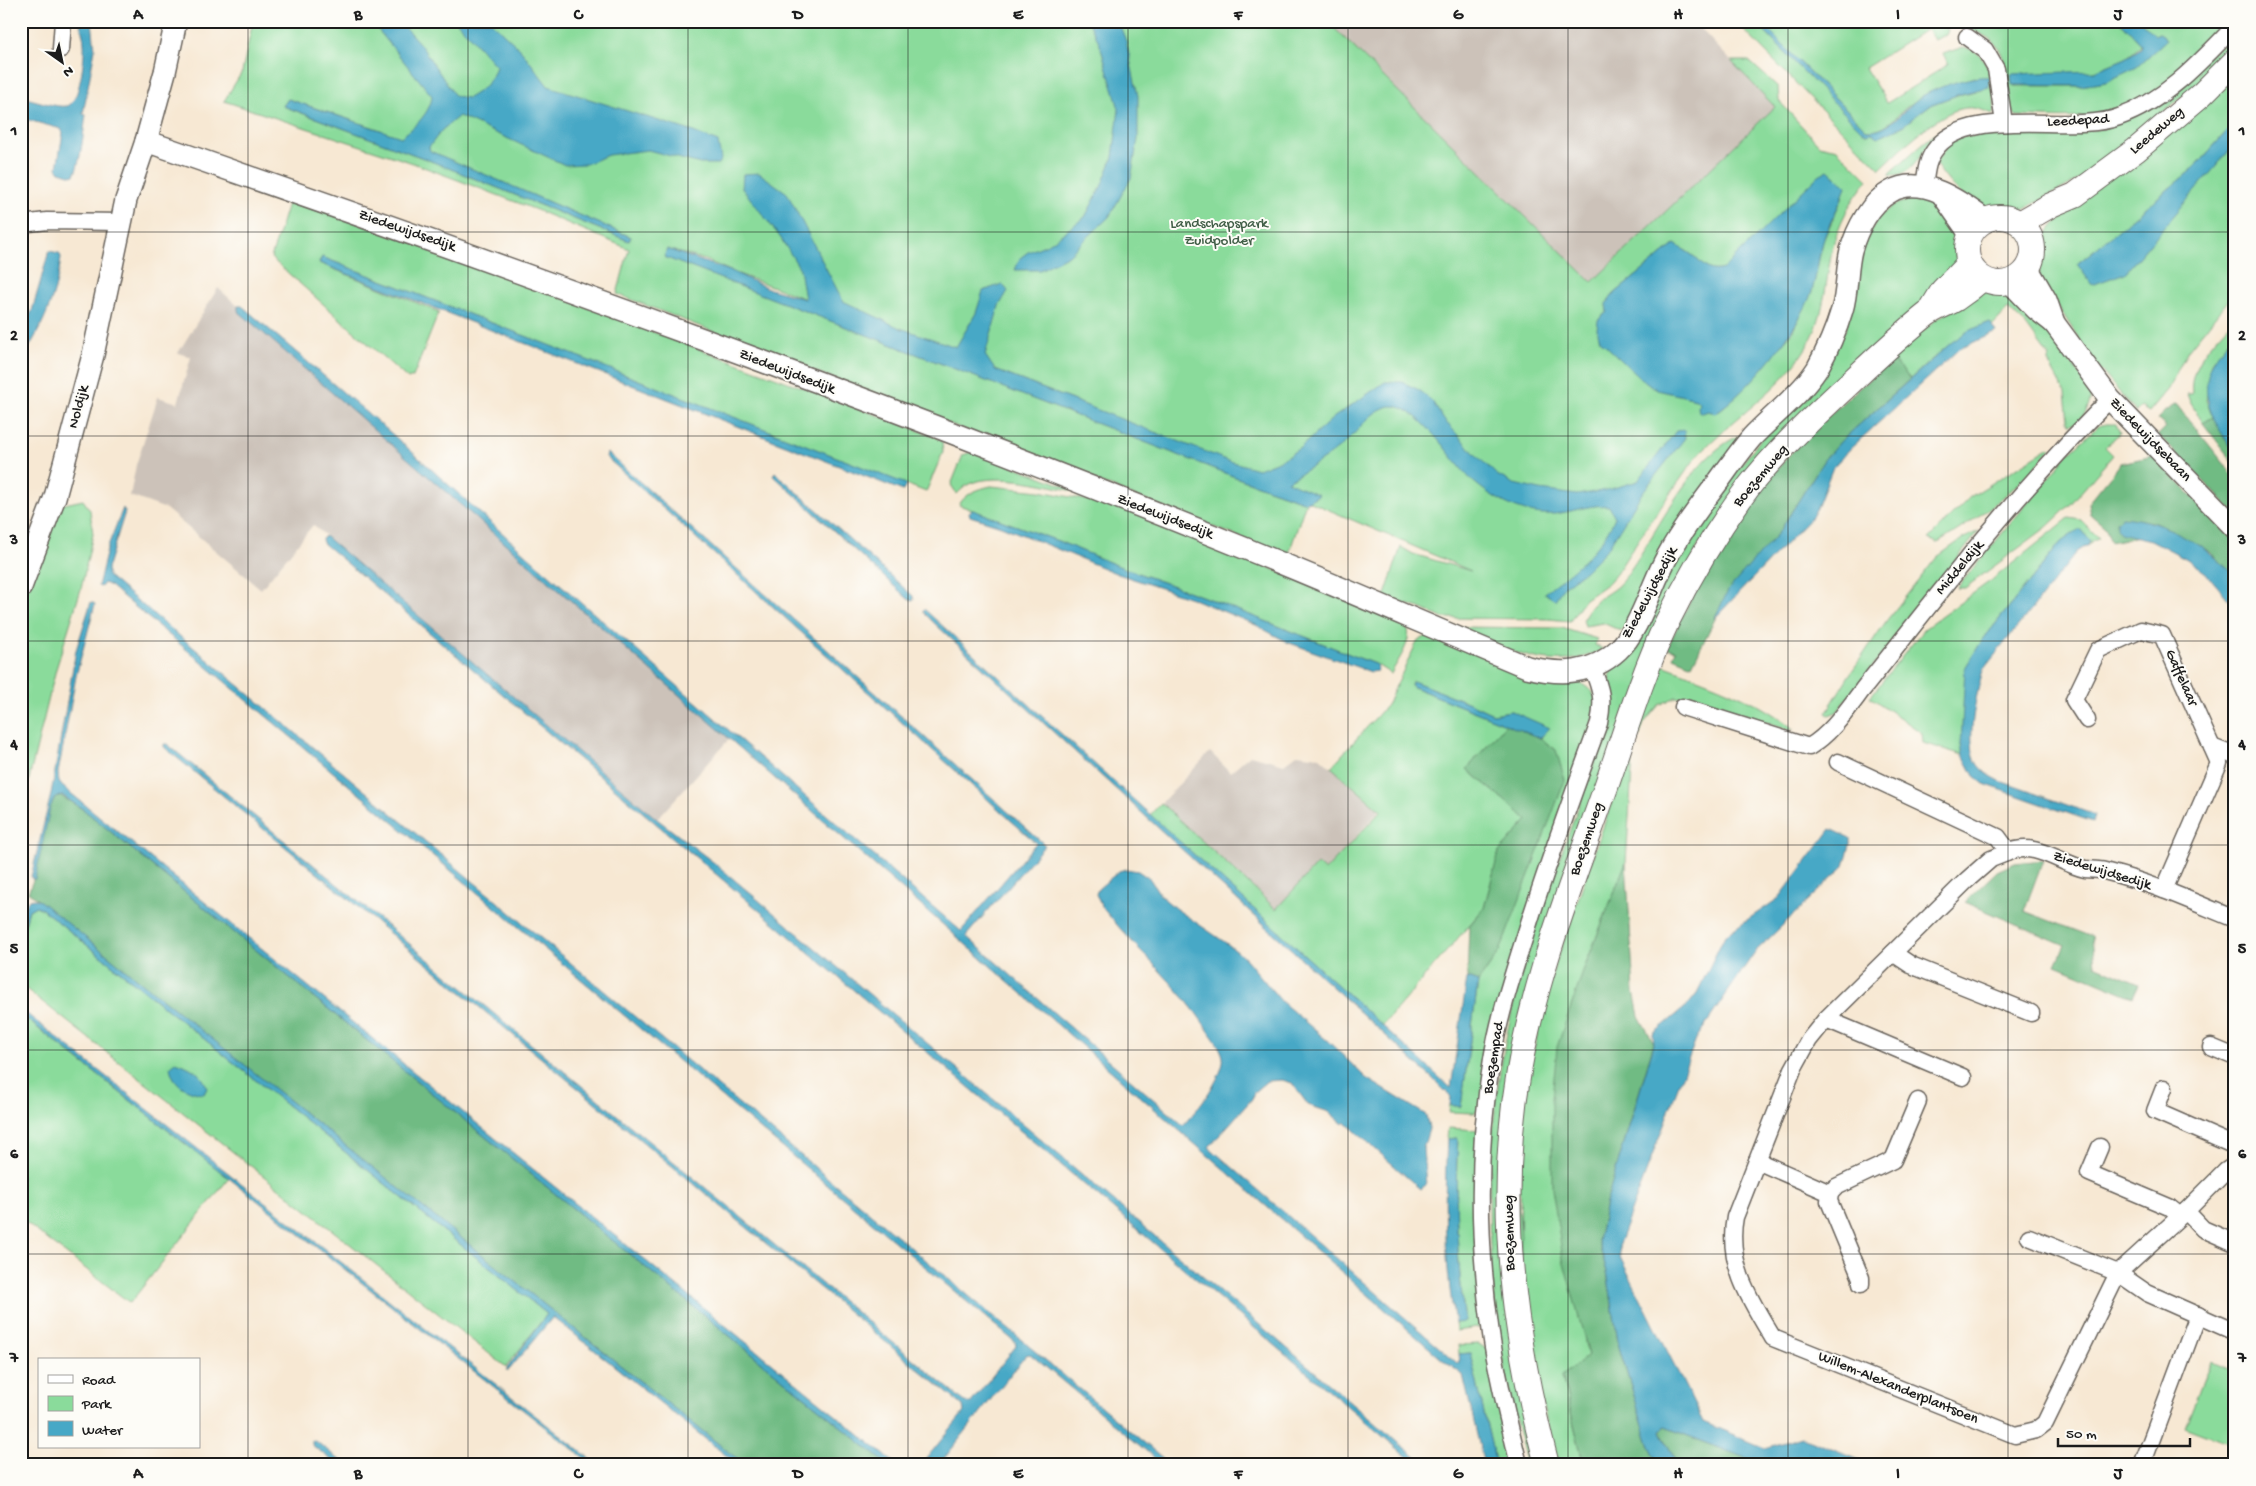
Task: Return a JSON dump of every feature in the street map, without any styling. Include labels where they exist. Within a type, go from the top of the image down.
[{"type":"main road","name":"Leedeweg","points":[[2026,231],[2051,205],[2075,195],[2143,144],[2202,94],[2235,61]]},
{"type":"main road","points":[[1997,216],[2009,218],[2026,231],[2032,260],[2019,275],[2001,284],[1976,271],[1966,253],[1978,227],[1997,216]]},
{"type":"main road","name":"Boezemweg","points":[[1547,1465],[1534,1417],[1510,1277],[1508,1214],[1510,1144],[1519,1071],[1538,987],[1558,923],[1643,682],[1666,624],[1703,553],[1749,487],[1804,425],[1929,312],[1944,290],[1976,271]]},
{"type":"street","points":[[60,49],[62,21]]},
{"type":"street","name":"Noldijk","points":[[21,587],[55,497],[93,355],[126,200],[146,141],[165,72],[176,21]]},
{"type":"street","name":"Leedepad","points":[[1933,190],[1926,168],[1933,152],[1944,139],[1958,132],[1990,124],[2086,123],[2116,118],[2137,111],[2154,100],[2201,61],[2235,26]]},
{"type":"street","points":[[1967,37],[1986,50],[1996,69],[2004,123]]},
{"type":"street","name":"Ziedewijdsedijk","points":[[146,141],[450,246],[947,432],[1240,546],[1527,667],[1549,672],[1568,673],[1592,667],[1619,650],[1631,634],[1667,556],[1698,509],[1752,438],[1799,391],[1816,369],[1842,309],[1851,251],[1868,212],[1890,191],[1904,186],[1933,190],[1961,202],[1978,227]]},
{"type":"street","points":[[21,224],[47,221],[122,222]]},
{"type":"street","name":"Ziedewijdsebaan","points":[[2019,275],[2036,309],[2054,323],[2129,422],[2235,528]]},
{"type":"street","name":"Middeldijk","points":[[1683,707],[1809,747],[1817,742],[1839,720],[1942,589],[1999,522],[2068,442],[2110,399]]},
{"type":"street","name":"Gaffelaar","points":[[2087,720],[2074,700],[2098,650],[2141,630],[2162,634],[2218,762],[2164,890]]},
{"type":"street","name":"Boezempad","points":[[1519,1465],[1491,1334],[1484,1271],[1481,1186],[1485,1119],[1492,1059],[1505,1000],[1546,869],[1599,723],[1603,704],[1602,690],[1592,667]]},
{"type":"street","points":[[2212,747],[2235,756]]},
{"type":"street","points":[[1838,762],[1998,837],[2009,852]]},
{"type":"street","name":"Ziedewijdsedijk","points":[[2009,852],[2016,849],[2032,848],[2084,869],[2106,871],[2164,890],[2235,919]]},
{"type":"street","name":"Willem-Alexanderplantsoen","points":[[2009,852],[1992,859],[1967,880],[1826,1019],[1809,1040],[1793,1069],[1735,1217],[1732,1233],[1733,1254],[1737,1271],[1754,1307],[1773,1338],[2015,1435],[2036,1430],[2045,1423],[2118,1273],[2183,1214],[2226,1171],[2235,1165]]},
{"type":"street","points":[[1893,953],[1911,965],[2031,1013]]},
{"type":"street","points":[[1826,1019],[1964,1077]]},
{"type":"street","points":[[2211,1047],[2235,1057]]},
{"type":"street","points":[[2164,1088],[2155,1111],[2235,1146]]},
{"type":"street","points":[[1861,1284],[1861,1278],[1829,1201],[1830,1193],[1836,1188],[1893,1160],[1918,1101]]},
{"type":"street","points":[[2100,1147],[2089,1173],[2169,1207],[2183,1214],[2203,1229],[2235,1242]]},
{"type":"street","points":[[1757,1161],[1830,1193]]},
{"type":"street","points":[[2029,1237],[2118,1273],[2147,1292],[2235,1332]]},
{"type":"street","points":[[2142,1465],[2198,1315]]},
{"type":"shaded area","points":[[1327,21],[1693,21],[1775,107],[1592,282]]},
{"type":"shaded area","points":[[218,288],[238,306],[238,311],[730,738],[657,819],[313,525],[261,589],[166,509],[130,496],[136,465],[158,397],[178,403],[191,357],[178,353]]},
{"type":"shaded area","points":[[1210,752],[1230,772],[1250,755],[1284,764],[1297,754],[1320,757],[1380,810],[1325,871],[1317,864],[1276,909],[1161,803]]},
{"type":"green space","name":"Landschapspark Zuidpolder","points":[[253,21],[1327,21],[1592,282],[1775,107],[1731,61],[1749,61],[1778,87],[1779,101],[1819,145],[1837,149],[1868,180],[1851,204],[1838,231],[1832,250],[1821,313],[1806,348],[1796,363],[1772,389],[1699,454],[1608,583],[1584,600],[1570,621],[1442,618],[1420,608],[1384,598],[1401,547],[1413,554],[1471,571],[1080,403],[993,368],[705,260],[667,249],[665,257],[1243,480],[1306,502],[1288,556],[617,294],[629,249],[534,209],[413,163],[224,101],[242,72]],"holes":[[[288,99],[381,130],[382,135],[450,160],[631,237],[629,241],[426,159],[283,106]],[[1843,196],[1823,241],[1812,291],[1792,333],[1737,395],[1720,410],[1707,411],[1696,399],[1677,394],[1601,317],[1607,312],[1606,304],[1614,294],[1675,244],[1710,269],[1724,269]]]},
{"type":"green space","points":[[1735,21],[1754,21],[1866,134],[1901,127],[1930,105],[1957,95],[1982,90],[1975,77],[1948,86],[1915,101],[1884,126],[1867,130],[1759,21],[1941,21],[1948,30],[1946,35],[1934,40],[1927,29],[1865,68],[1887,103],[1949,64],[1943,54],[1963,47],[1970,49],[1985,61],[1994,98],[1993,114],[1980,109],[1966,108],[1955,110],[1920,132],[1880,169]]},
{"type":"green space","points":[[1956,21],[2120,21],[2142,45],[2126,58],[2095,71],[2068,74],[2014,86],[2080,86],[2106,82],[2166,39],[2159,33],[2155,35],[2141,21],[2229,21],[2173,77],[2141,100],[2123,109],[2104,114],[2060,118],[2016,116],[2010,102],[2004,62],[1996,45],[1987,37],[1966,28]]},
{"type":"green space","points":[[2235,35],[2235,49],[2206,77],[2087,175],[2019,212],[1984,207],[1973,203],[1954,188],[1935,163],[1954,137],[2086,131],[2106,128]]},
{"type":"green space","points":[[2235,69],[2235,122],[2194,168],[2077,264],[2210,172],[2235,144],[2235,292],[2188,350],[2168,389],[2149,412],[2141,407],[2136,412],[2093,361],[2040,278],[2037,248],[2053,226],[2082,199]]},
{"type":"green space","points":[[1966,120],[1975,120],[1956,126],[1938,135],[1905,173],[1889,174],[1934,135]]},
{"type":"green space","points":[[290,197],[936,437],[942,442],[943,452],[926,492],[322,257],[319,263],[439,312],[413,377],[408,379],[271,258]]},
{"type":"green space","points":[[1921,200],[1942,210],[1955,227],[1959,248],[1953,271],[1698,545],[1509,1075],[1537,1465],[1527,1465],[1502,1354],[1492,1273],[1489,1228],[1490,1184],[1496,1097],[1503,1053],[1523,967],[1543,903],[1610,713],[1612,704],[1610,675],[1689,540],[1723,488],[1846,329],[1864,244],[1877,219],[1893,205],[1906,201]]},
{"type":"green space","points":[[1987,289],[2004,291],[2018,298],[2051,335],[2091,391],[2086,412],[2080,420],[2070,424],[2068,421],[2065,393],[2048,362],[2050,358],[2026,325],[2008,309],[1992,326],[1990,322],[1956,340],[1910,379],[1892,358],[1935,320]]},
{"type":"green space","points":[[2235,318],[2235,334],[2212,362],[2206,400],[2213,417],[2203,423],[2187,394],[2192,394],[2194,372],[2205,352]]},
{"type":"green space","points":[[1892,358],[1910,379],[1841,441],[1824,460],[1779,532],[1721,607],[1692,665],[1673,657],[1676,650],[1667,648],[1710,565],[1743,513],[1802,441]]},
{"type":"green space","points":[[2176,404],[2235,477],[2235,513],[2158,435],[2166,427],[2157,419]]},
{"type":"green space","points":[[2213,417],[2235,452],[2235,465],[2203,423]]},
{"type":"green space","points":[[2116,424],[2120,433],[2105,447],[2113,455],[2070,505],[2047,527],[1965,588],[1957,588],[2068,454],[2098,426]]},
{"type":"green space","points":[[1736,437],[1743,437],[1621,631],[1603,623],[1585,626],[1583,620],[1590,607],[1623,580],[1687,482],[1718,449]]},
{"type":"green space","points":[[2050,447],[2051,449],[2025,477],[1985,512],[1938,543],[1928,539],[1970,497]]},
{"type":"green space","points":[[974,451],[1083,493],[1026,481],[995,479],[981,480],[969,484],[957,494],[951,485],[963,455]]},
{"type":"green space","points":[[2153,456],[2235,541],[2235,577],[2212,553],[2153,522],[2128,518],[2130,534],[2139,536],[2111,542],[2105,527],[2090,514],[2088,503],[2121,463]]},
{"type":"green space","points":[[991,486],[1040,491],[1127,508],[1406,625],[1408,631],[1407,643],[1391,674],[1377,665],[1204,597],[959,505],[965,497],[973,492]]},
{"type":"green space","points":[[83,500],[90,510],[93,534],[81,589],[56,669],[21,812],[21,607],[60,505]]},
{"type":"green space","points":[[2069,518],[2081,520],[2099,538],[2088,545],[2090,540],[2061,542],[1981,642],[1961,745],[1963,755],[1923,743],[1922,733],[1870,697],[1924,629],[1993,579]]},
{"type":"green space","points":[[1979,531],[1837,712],[1829,715],[1826,713],[1887,620],[1937,557],[1962,539]]},
{"type":"green space","points":[[1453,627],[1562,628],[1597,639],[1595,645],[1603,649],[1584,657],[1546,660],[1509,650]]},
{"type":"green space","points":[[1427,636],[1578,681],[1592,691],[1598,704],[1479,1110],[1474,1113],[1449,1112],[1450,1105],[1461,1106],[1478,982],[1500,951],[1556,750],[1540,738],[1543,736],[1511,711],[1493,714],[1412,681],[1411,685],[1413,687],[1506,724],[1467,769],[1528,820],[1499,852],[1484,908],[1382,1026],[1150,815],[1161,803],[1276,909],[1317,864],[1325,871],[1381,811],[1331,767],[1387,705],[1415,646],[1418,641]]},
{"type":"green space","points":[[1660,664],[1746,699],[1794,729],[1789,730],[1716,704],[1676,697],[1659,705],[1644,723],[1633,756],[1626,862],[1584,969],[1585,1344],[1589,1355],[1562,1377],[1584,1465],[1558,1465],[1539,1392],[1521,1285],[1520,1139],[1530,1065],[1553,971]]},
{"type":"green space","points":[[1506,724],[1540,738],[1556,750],[1565,780],[1500,951],[1478,982],[1467,978],[1469,926],[1484,908],[1499,852],[1528,820],[1467,769]]},
{"type":"green space","points":[[59,795],[84,810],[888,1465],[745,1465],[28,892],[33,881],[50,806],[55,797]]},
{"type":"green space","points":[[2043,860],[2024,911],[2092,937],[2095,965],[2139,984],[2133,997],[2056,965],[2065,945],[1965,902],[1997,871],[2015,863]]},
{"type":"green space","points":[[1626,862],[1634,991],[1639,1016],[1654,1043],[1606,1203],[1598,1241],[1607,1272],[1619,1347],[1649,1444],[1659,1465],[1584,1465],[1562,1376],[1589,1355],[1563,1259],[1552,1188],[1552,1099],[1557,1047],[1584,969]]},
{"type":"green space","points":[[36,906],[547,1314],[506,1367],[21,985],[21,937],[29,910]]},
{"type":"green space","points":[[21,1015],[229,1178],[130,1303],[21,1219]]},
{"type":"green space","points":[[1448,1128],[1478,1130],[1483,1325],[1478,1328],[1456,1331],[1455,1323],[1465,1322],[1457,1230],[1458,1138],[1447,1139]]},
{"type":"green space","points":[[1479,1344],[1488,1350],[1513,1465],[1496,1465],[1470,1353],[1459,1354],[1458,1345]]},
{"type":"green space","points":[[2211,1361],[2235,1370],[2235,1431],[2230,1444],[2185,1427]]},
{"type":"green space","points":[[1665,1427],[1764,1465],[1677,1465],[1661,1431]]},
{"type":"green space","points":[[1796,1455],[1822,1465],[1773,1465]]},
{"type":"water","points":[[80,21],[92,21],[95,49],[83,114],[86,115],[81,148],[78,165],[73,176],[60,172],[57,168],[63,133],[61,129],[21,118],[21,97],[57,106],[67,106],[72,103],[81,78],[84,58],[84,41]]},
{"type":"water","points":[[371,21],[399,21],[420,44],[455,96],[468,98],[486,85],[492,77],[496,66],[456,21],[490,21],[521,50],[548,86],[691,131],[718,142],[721,159],[718,164],[700,164],[648,150],[608,155],[586,164],[565,165],[459,116],[442,130],[429,147],[430,151],[631,237],[629,241],[426,159],[283,106],[288,99],[401,137],[411,129],[429,108],[432,96]]},
{"type":"water","points":[[1088,21],[1118,21],[1126,41],[1138,96],[1138,139],[1131,178],[1109,217],[1069,255],[1040,270],[1015,270],[1020,258],[1028,252],[1050,243],[1085,217],[1101,187],[1113,157],[1119,109],[1099,42]]},
{"type":"water","points":[[1754,21],[1759,21],[1867,130],[1883,127],[1897,118],[1922,96],[1945,86],[1973,78],[1989,77],[1989,87],[1957,95],[1930,105],[1901,127],[1878,137],[1873,133],[1866,134]]},
{"type":"water","points":[[2120,21],[2141,21],[2155,35],[2159,33],[2166,40],[2137,67],[2106,82],[2080,86],[2012,85],[2011,74],[2095,71],[2126,58],[2141,48],[2142,45]]},
{"type":"water","points":[[2235,122],[2235,144],[2125,273],[2092,285],[2077,264],[2194,168]]},
{"type":"water","points":[[1828,170],[1846,186],[1825,235],[1814,285],[1806,306],[1785,341],[1757,375],[1715,413],[1708,411],[1699,412],[1698,407],[1700,403],[1696,399],[1657,390],[1638,376],[1600,340],[1597,329],[1598,320],[1607,312],[1606,304],[1614,294],[1675,244],[1710,269],[1723,269],[1819,175]]},
{"type":"water","points":[[759,173],[787,193],[843,301],[900,328],[956,347],[976,313],[983,291],[1002,284],[1008,291],[999,306],[985,355],[995,370],[1229,461],[1258,469],[1281,460],[1300,448],[1333,418],[1385,382],[1402,382],[1417,389],[1432,401],[1444,420],[1497,475],[1514,484],[1540,490],[1577,495],[1607,490],[1638,481],[1676,431],[1684,430],[1685,438],[1642,493],[1608,548],[1585,571],[1564,586],[1555,600],[1544,593],[1584,560],[1602,540],[1615,517],[1609,506],[1591,507],[1561,513],[1538,514],[1504,502],[1475,483],[1422,422],[1410,412],[1398,407],[1386,407],[1374,414],[1340,447],[1318,463],[1287,481],[1319,495],[1306,502],[1243,480],[664,257],[667,249],[733,272],[770,289],[805,299],[800,269],[780,237],[742,188],[743,174]]},
{"type":"water","points":[[49,251],[59,253],[61,257],[56,285],[42,324],[21,360],[21,332],[32,311]]},
{"type":"water","points":[[322,257],[906,484],[903,491],[319,263]]},
{"type":"water","points":[[238,306],[242,306],[391,433],[538,565],[961,931],[1036,843],[606,457],[607,453],[610,455],[1045,845],[966,936],[1183,1125],[1202,1103],[1215,1083],[1223,1064],[1223,1057],[1217,1043],[1196,1013],[1101,906],[1096,894],[1098,889],[1119,871],[1126,869],[1138,871],[1150,879],[1161,896],[1175,908],[1246,959],[1282,1002],[1329,1042],[1366,1078],[1426,1115],[1429,1129],[1423,1149],[1426,1185],[1420,1189],[1345,1122],[1343,1124],[1329,1112],[1308,1105],[1292,1083],[1282,1080],[1267,1081],[1254,1092],[1252,1099],[1209,1147],[1457,1363],[1460,1362],[1459,1354],[1470,1353],[1496,1465],[1484,1465],[1463,1375],[1444,1361],[238,311]]},
{"type":"water","points":[[1990,322],[1996,332],[1959,349],[1851,448],[1833,467],[1812,516],[1714,619],[1729,589],[1779,532],[1824,460],[1841,441],[1952,342],[1968,331]]},
{"type":"water","points":[[2235,334],[2235,452],[2220,430],[2209,406],[2207,381],[2210,368],[2219,352]]},
{"type":"water","points":[[775,472],[913,596],[914,600],[908,599],[773,475]]},
{"type":"water","points":[[123,508],[125,512],[107,569],[108,576],[1171,1465],[1163,1465],[1030,1354],[1026,1355],[939,1465],[921,1465],[964,1412],[963,1406],[164,747],[164,744],[167,744],[964,1401],[970,1404],[1016,1346],[1015,1342],[109,585],[104,583],[101,587],[98,586],[108,546]]},
{"type":"water","points":[[973,510],[1204,597],[1377,665],[1378,671],[1371,672],[1287,642],[1256,625],[1191,598],[1118,574],[1001,526],[970,516],[969,512]]},
{"type":"water","points":[[2122,517],[2154,523],[2169,529],[2184,536],[2212,555],[2235,577],[2235,607],[2206,573],[2187,559],[2151,540],[2120,533],[2116,528],[2116,522]]},
{"type":"water","points":[[2078,530],[2082,530],[2090,541],[2088,545],[2077,552],[1983,670],[1973,718],[1972,745],[1978,765],[1991,776],[2000,781],[2095,815],[2093,822],[1984,784],[1974,776],[1963,755],[1961,745],[1965,668],[1981,642],[2061,542]]},
{"type":"water","points":[[325,536],[657,819],[717,865],[1425,1465],[1417,1465],[323,543],[322,539]]},
{"type":"water","points":[[91,602],[95,604],[76,676],[58,773],[59,782],[62,786],[897,1465],[888,1465],[84,810],[63,796],[55,797],[50,808],[35,879],[32,879],[51,794],[76,650]]},
{"type":"water","points":[[924,609],[1451,1088],[1467,978],[1478,982],[1461,1107],[1450,1105],[1451,1097],[1431,1077],[934,623],[923,612]]},
{"type":"water","points":[[1413,681],[1493,714],[1511,711],[1550,728],[1540,738],[1413,687],[1411,684]]},
{"type":"water","points":[[1831,829],[1850,838],[1844,866],[1755,952],[1696,1039],[1619,1244],[1620,1257],[1703,1422],[1765,1448],[1802,1437],[1872,1465],[1822,1465],[1796,1456],[1773,1465],[1764,1465],[1665,1427],[1661,1431],[1677,1465],[1659,1465],[1649,1444],[1619,1347],[1607,1272],[1598,1241],[1606,1203],[1654,1044],[1653,1034],[1688,1005],[1696,995],[1725,935],[1779,898]]},
{"type":"water","points":[[28,900],[40,901],[745,1465],[738,1465],[553,1317],[509,1370],[506,1370],[547,1314],[42,909],[36,906],[29,910],[21,937],[21,919]]},
{"type":"water","points":[[25,1013],[598,1465],[593,1465],[23,1016]]},
{"type":"water","points":[[176,1062],[191,1068],[199,1074],[207,1088],[204,1094],[187,1089],[174,1079],[170,1067]]},
{"type":"water","points":[[1458,1138],[1457,1230],[1465,1322],[1455,1323],[1447,1254],[1445,1185],[1447,1139]]},
{"type":"water","points":[[312,1440],[346,1465],[338,1465],[312,1445]]}]
